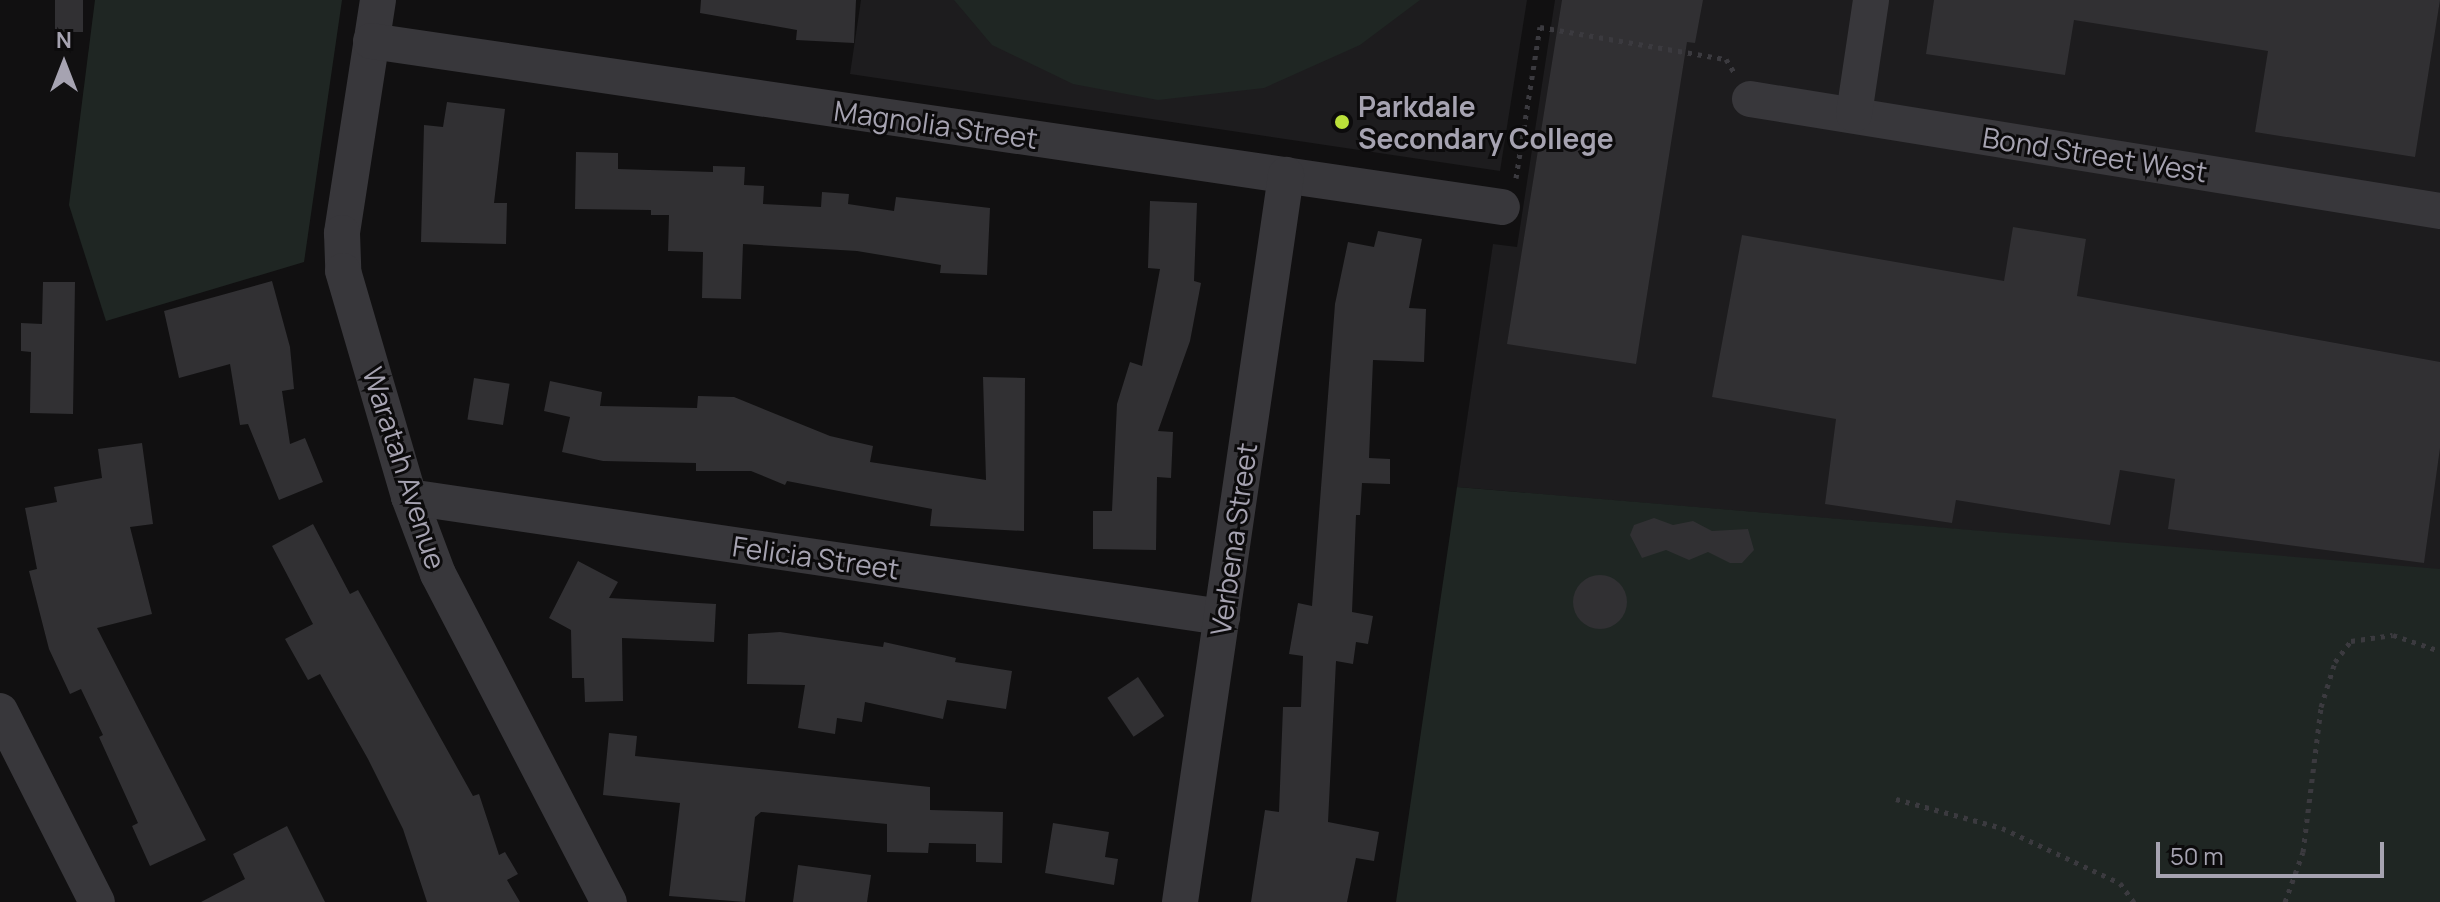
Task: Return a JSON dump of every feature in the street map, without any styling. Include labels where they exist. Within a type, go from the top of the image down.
[{"type":"street","name":"Waratah Avenue","points":[[378,0],[342,252],[409,497],[438,574],[609,902]]},
{"type":"street","points":[[1854,114],[1871,0]]},
{"type":"street","name":"Magnolia Street","points":[[371,41],[1286,175],[1508,200]]},
{"type":"street","name":"Bond Street West","points":[[1750,99],[2440,211]]},
{"type":"street","name":"Verbena Street","points":[[1180,902],[1286,175]]},
{"type":"street","name":"Felicia Street","points":[[409,497],[1222,617]]},
{"type":"street","points":[[0,711],[97,902]]},
{"type":"path","points":[[1508,200],[1540,27],[1726,59],[1750,99]]},
{"type":"path","points":[[2285,902],[2303,852],[2321,707],[2335,662],[2351,641],[2393,635],[2440,651]]},
{"type":"path","points":[[1896,799],[2002,828],[2120,883],[2134,902]]},
{"type":"shaded area","points":[[95,0],[342,0],[304,262],[106,321],[69,205]]},
{"type":"shaded area","name":"Parkdale Secondary College","points":[[861,0],[1527,0],[1500,171],[850,74]]},
{"type":"shaded area","points":[[954,0],[1420,0],[1360,45],[1264,88],[1158,100],[1073,84],[992,45]]},
{"type":"shaded area","points":[[1555,0],[2440,0],[2440,570],[1457,487],[1493,244],[1517,247]]},
{"type":"shaded area","points":[[1457,487],[2440,569],[2440,902],[1396,902]]},
{"type":"building","points":[[55,0],[83,0],[83,32],[55,32]]},
{"type":"building","points":[[701,0],[856,0],[854,43],[796,40],[797,30],[700,13]]},
{"type":"building","points":[[1562,0],[1703,0],[1695,43],[1687,42],[1636,364],[1507,344]]},
{"type":"building","points":[[1934,0],[2440,0],[2415,157],[2255,132],[2268,51],[2074,20],[2065,75],[1926,54]]},
{"type":"building","points":[[447,102],[505,109],[494,203],[507,203],[506,244],[421,242],[424,125],[443,127]]},
{"type":"building","points":[[576,152],[618,153],[618,169],[713,172],[713,166],[745,167],[744,185],[764,186],[763,204],[821,207],[822,192],[849,194],[848,204],[894,211],[896,197],[990,208],[987,275],[940,273],[941,265],[857,251],[743,244],[741,299],[702,298],[703,252],[668,251],[669,215],[651,215],[651,210],[575,209]]},
{"type":"building","points":[[1150,201],[1197,203],[1194,281],[1201,283],[1190,341],[1158,431],[1173,432],[1171,478],[1157,477],[1156,550],[1093,549],[1093,511],[1112,511],[1117,404],[1130,362],[1142,366],[1160,269],[1148,268]]},
{"type":"building","points":[[2013,227],[2086,239],[2077,296],[2440,362],[2440,448],[2424,563],[2168,529],[2175,479],[2120,470],[2110,525],[1956,500],[1952,523],[1825,504],[1836,419],[1712,397],[1742,235],[2004,281]]},
{"type":"building","points":[[1378,231],[1422,239],[1409,308],[1426,309],[1424,362],[1373,360],[1369,458],[1390,459],[1390,484],[1362,483],[1360,515],[1356,515],[1352,612],[1373,616],[1368,644],[1356,642],[1353,664],[1336,661],[1328,822],[1379,832],[1374,861],[1356,858],[1347,902],[1251,902],[1265,810],[1279,812],[1283,707],[1301,707],[1303,656],[1289,654],[1298,603],[1312,606],[1335,304],[1348,242],[1374,247]]},
{"type":"building","points":[[272,281],[290,347],[294,389],[282,391],[290,444],[305,438],[323,482],[279,500],[248,424],[240,425],[230,364],[179,378],[164,311]]},
{"type":"building","points":[[43,282],[75,282],[73,414],[30,413],[31,352],[21,351],[21,323],[42,324]]},
{"type":"building","points":[[983,377],[1025,378],[1024,531],[930,526],[932,509],[787,481],[785,485],[751,471],[696,471],[696,463],[603,461],[562,452],[570,417],[544,411],[550,381],[602,392],[600,406],[697,408],[698,396],[734,397],[830,436],[873,446],[870,462],[986,480]]},
{"type":"building","points":[[474,378],[510,384],[503,425],[467,419]]},
{"type":"building","points":[[142,443],[153,524],[130,527],[152,614],[97,628],[206,840],[150,866],[132,826],[138,823],[99,737],[103,735],[81,689],[70,694],[49,649],[29,571],[37,569],[25,508],[57,502],[54,487],[102,478],[98,449]]},
{"type":"building","points":[[1654,518],[1673,525],[1693,521],[1712,531],[1748,529],[1754,550],[1742,563],[1730,563],[1708,552],[1689,560],[1666,550],[1642,558],[1630,535],[1634,525]]},
{"type":"building","points":[[313,524],[350,594],[358,590],[473,796],[479,794],[499,855],[505,852],[518,874],[507,880],[520,902],[427,902],[403,829],[368,759],[320,674],[308,680],[285,639],[313,624],[272,546]]},
{"type":"building","points":[[578,561],[618,582],[609,598],[716,604],[714,642],[622,638],[623,701],[585,702],[584,678],[572,678],[571,630],[549,618]]},
{"type":"building","points":[[1600,575],[1619,583],[1627,602],[1619,621],[1600,629],[1581,621],[1573,602],[1581,583]]},
{"type":"building","points":[[780,632],[883,647],[884,642],[956,658],[955,662],[1012,671],[1006,709],[947,700],[943,719],[865,702],[862,722],[837,718],[835,734],[798,728],[805,685],[747,684],[748,634]]},
{"type":"building","points":[[1138,677],[1164,716],[1134,737],[1107,698]]},
{"type":"building","points":[[609,733],[637,736],[635,756],[930,787],[930,810],[1003,812],[1002,863],[976,862],[976,844],[929,843],[928,853],[887,852],[887,824],[761,812],[755,817],[745,902],[669,896],[680,803],[603,795]]},
{"type":"building","points":[[1053,823],[1109,832],[1105,857],[1118,859],[1114,885],[1045,873]]},
{"type":"building","points":[[287,826],[325,902],[201,902],[245,879],[233,854]]},
{"type":"building","points":[[798,865],[871,875],[867,902],[793,902]]},
{"type":"place","name":"Parkdale Secondary College","points":[[1342,122]]}]
